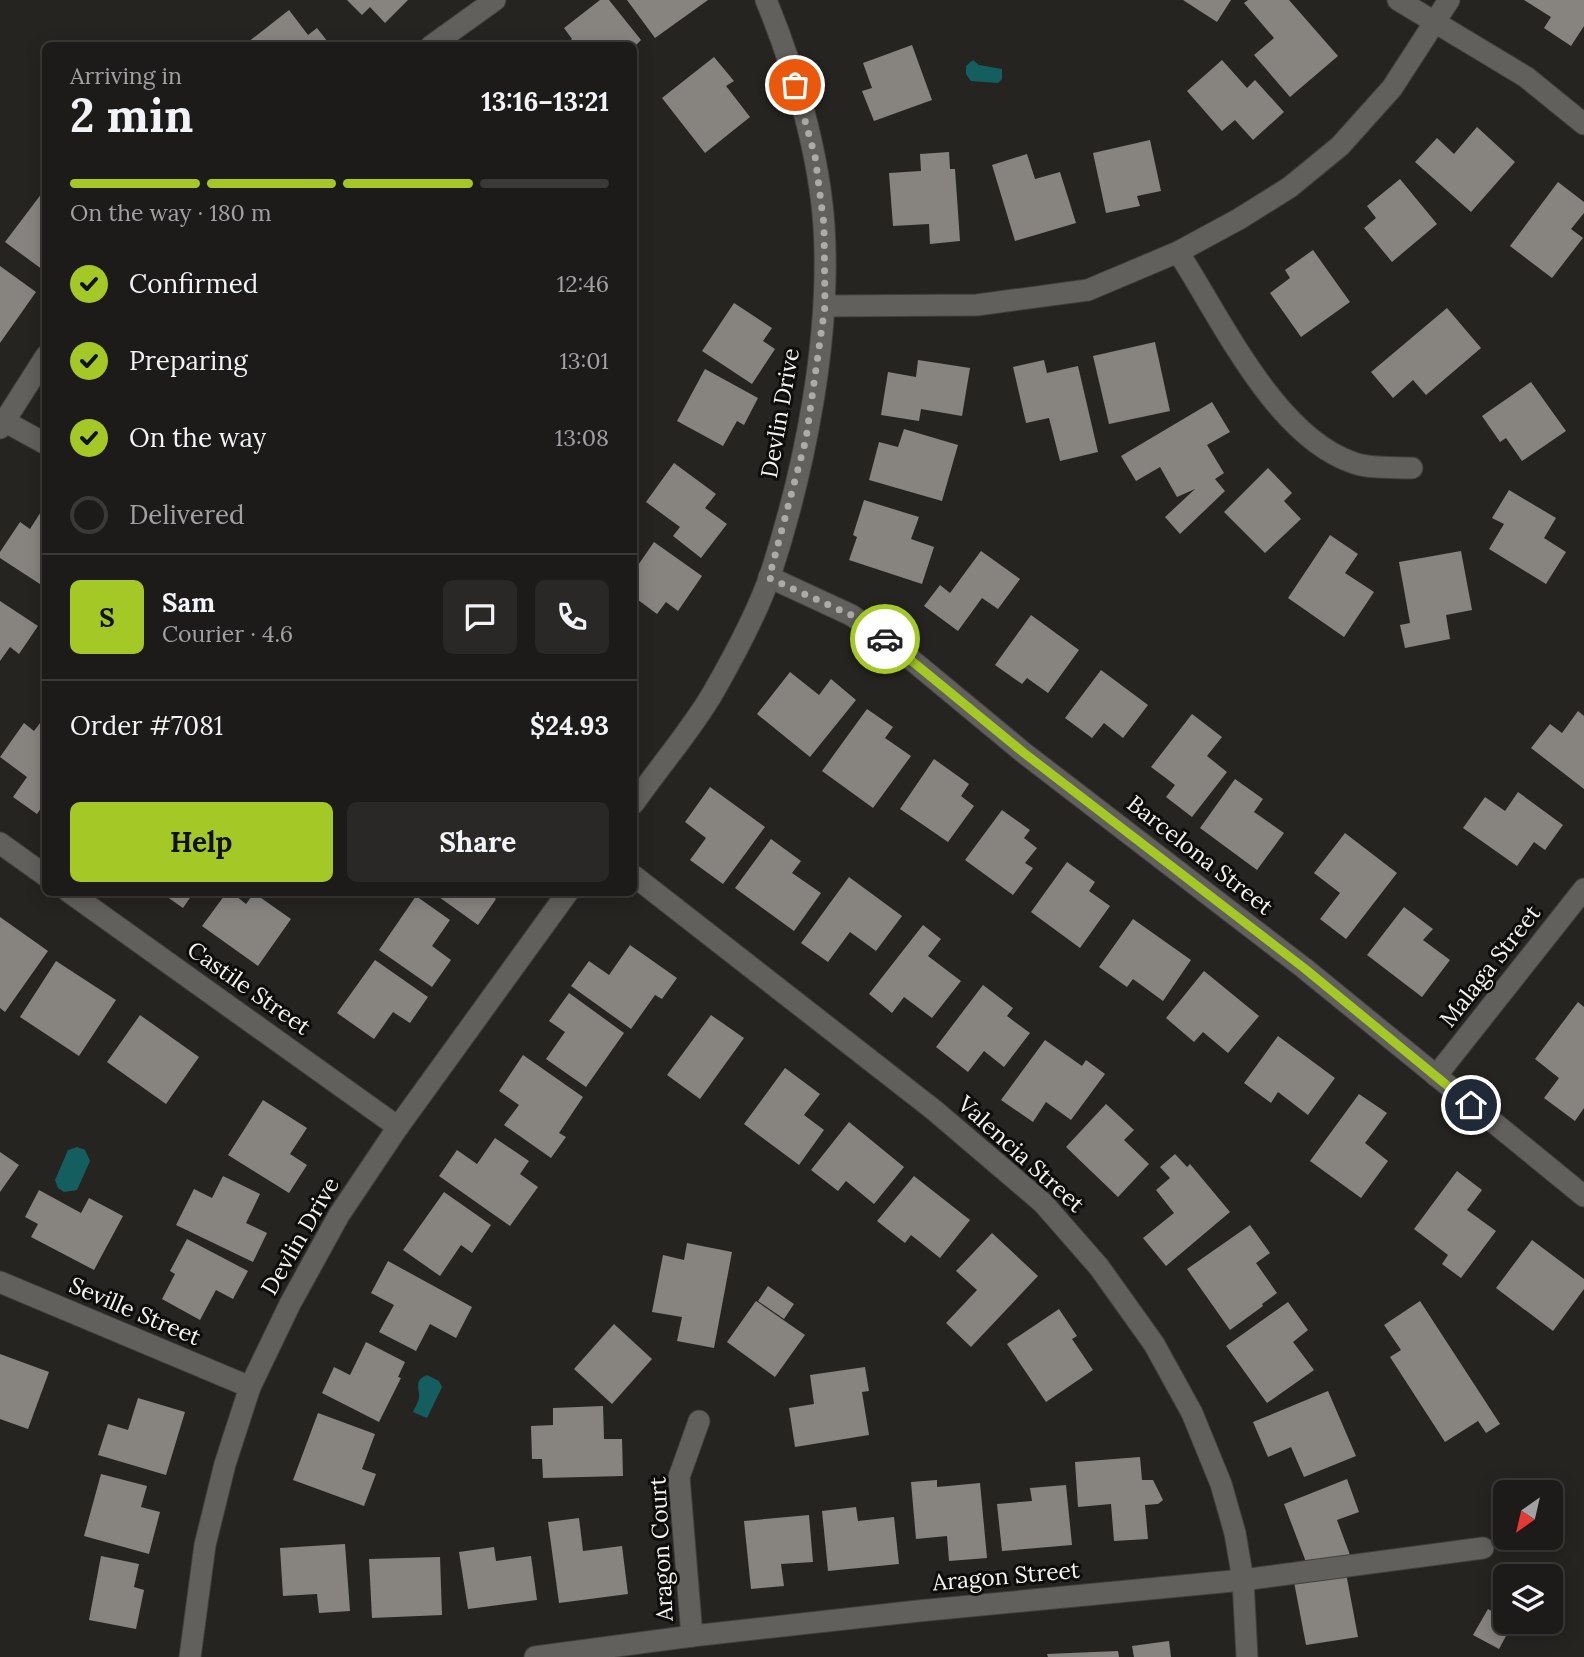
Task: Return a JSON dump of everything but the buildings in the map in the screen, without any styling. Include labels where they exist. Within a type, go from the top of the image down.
[{"type":"street","points":[[437,42],[495,0]]},
{"type":"street","name":"Devlin Drive","points":[[637,799],[714,692],[769,578],[806,439],[825,306],[824,225],[815,156],[782,37],[766,0]]},
{"type":"street","points":[[1398,0],[1525,77],[1584,124]]},
{"type":"street","points":[[825,306],[977,304],[1088,290],[1178,252],[1290,187],[1340,146],[1392,88],[1449,0]]},
{"type":"street","points":[[1178,252],[1237,351],[1284,413],[1312,439],[1322,448],[1355,464],[1412,468]]},
{"type":"street","points":[[42,362],[2,424],[42,442]]},
{"type":"street","name":"Barcelona Street","points":[[769,578],[851,615],[890,642],[1024,753],[1304,968],[1584,1196]]},
{"type":"street","points":[[0,843],[42,873]]},
{"type":"street","name":"Valencia Street","points":[[637,878],[934,1110],[1044,1203],[1099,1268],[1154,1344],[1192,1413],[1221,1485],[1235,1533],[1242,1580],[1247,1657]]},
{"type":"street","name":"Malaga Street","points":[[1436,1076],[1584,889]]},
{"type":"street","name":"Castile Street","points":[[75,896],[398,1127]]},
{"type":"street","name":"Devlin Drive","points":[[190,1657],[205,1545],[225,1464],[250,1387],[290,1304],[339,1215],[398,1127],[565,896]]},
{"type":"street","name":"Seville Street","points":[[0,1283],[250,1387]]},
{"type":"street","name":"Aragon Court","points":[[692,1636],[680,1477],[699,1421]]},
{"type":"street","name":"Aragon Street","points":[[535,1657],[692,1636],[1242,1580],[1483,1548]]},
{"type":"water","points":[[973,60],[979,65],[1002,69],[1002,79],[998,83],[971,81],[966,74],[966,66]]},
{"type":"water","points":[[77,1147],[85,1150],[90,1161],[77,1190],[64,1192],[58,1188],[55,1180],[68,1150]]},
{"type":"water","points":[[427,1375],[439,1381],[442,1387],[427,1418],[413,1412],[419,1399],[418,1383]]},
{"type":"way so far","points":[[795,85],[815,156],[824,225],[825,306],[806,439],[769,578],[851,615],[885,639]]},
{"type":"route","points":[[885,639],[1024,753],[1304,968],[1471,1105]]}]
